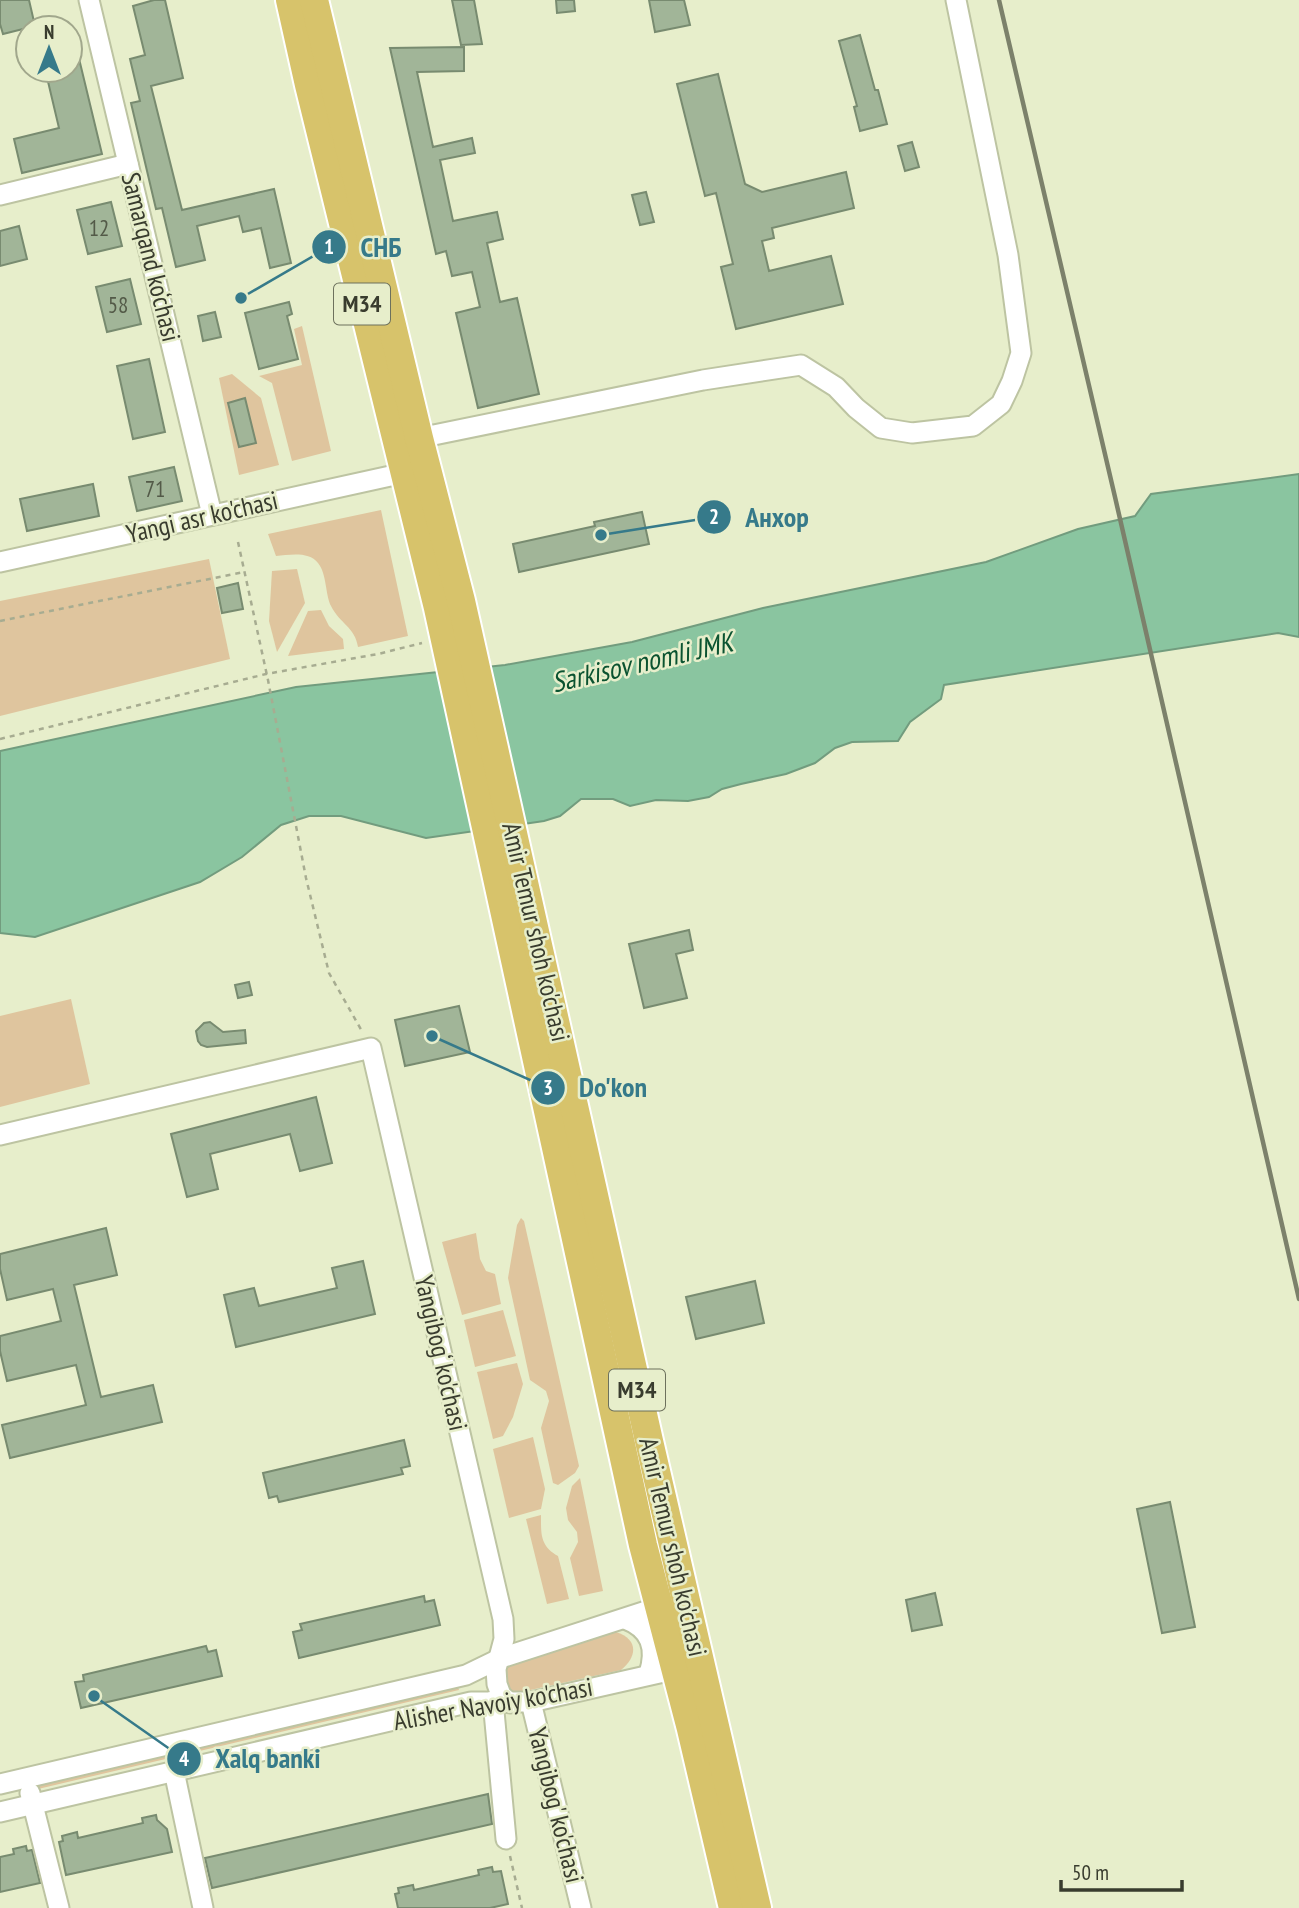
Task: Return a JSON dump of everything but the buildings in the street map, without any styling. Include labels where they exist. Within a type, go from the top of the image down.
[{"type":"highway","name":"Amir Temur shoh ko'chasi","points":[[290,0],[404,473],[450,604]]},
{"type":"highway","name":"Amir Temur shoh ko'chasi","points":[[314,0],[419,438],[450,604],[510,874],[643,1545],[672,1603],[675,1669],[733,1908]]},
{"type":"highway","name":"Amir Temur shoh ko'chasi","points":[[675,1669],[757,1908]]},
{"type":"street","name":"Samarqand ko‘chasi","points":[[89,0],[212,515]]},
{"type":"street","points":[[419,438],[703,380],[801,365],[836,387],[881,428],[912,433],[973,426],[1001,404],[1021,353],[1008,255],[956,0]]},
{"type":"street","points":[[0,195],[128,164]]},
{"type":"street","name":"Yangi asr ko'chasi","points":[[0,562],[404,473]]},
{"type":"street","points":[[0,1135],[371,1048]]},
{"type":"street","name":"Yangibog‘ ko'chasi","points":[[371,1048],[503,1619],[504,1639],[496,1669],[501,1695],[506,1839]]},
{"type":"street","name":"Alisher Navoiy ko'chasi","points":[[0,1784],[466,1675],[501,1658],[672,1603]]},
{"type":"street","points":[[625,1619],[646,1631],[653,1662],[675,1669]]},
{"type":"street","name":"Alisher Navoiy ko'chasi","points":[[0,1811],[471,1702],[531,1702],[675,1669]]},
{"type":"street","name":"Yangibog' ko'chasi","points":[[531,1702],[581,1908]]},
{"type":"street","points":[[174,1771],[203,1908]]},
{"type":"street","points":[[26,1779],[59,1908]]},
{"type":"path","points":[[238,542],[267,674],[306,878],[329,973],[371,1048]]},
{"type":"path","points":[[0,621],[244,572]]},
{"type":"path","points":[[0,739],[267,674],[424,643]]},
{"type":"path","points":[[506,1839],[522,1908]]},
{"type":"shaded area","points":[[302,326],[331,451],[292,461],[272,383],[259,376],[302,365],[294,329]]},
{"type":"shaded area","points":[[232,374],[261,398],[279,465],[239,475],[219,378]]},
{"type":"shaded area","points":[[381,510],[408,636],[358,647],[351,630],[331,606],[318,563],[304,555],[276,556],[268,534]]},
{"type":"shaded area","points":[[209,559],[230,659],[0,716],[0,601]]},
{"type":"shaded area","points":[[297,569],[305,603],[277,652],[269,621],[272,571]]},
{"type":"shaded area","points":[[321,610],[329,626],[343,639],[344,649],[288,656],[308,611]]},
{"type":"shaded area","points":[[71,999],[90,1084],[0,1107],[0,1016]]},
{"type":"shaded area","points":[[521,1218],[524,1221],[579,1466],[575,1473],[558,1485],[553,1483],[541,1428],[549,1401],[546,1391],[530,1380],[508,1278],[517,1225]]},
{"type":"shaded area","points":[[476,1233],[480,1259],[486,1271],[495,1274],[501,1304],[462,1315],[442,1242]]},
{"type":"shaded area","points":[[503,1310],[516,1356],[475,1367],[464,1320]]},
{"type":"shaded area","points":[[517,1363],[523,1384],[513,1417],[503,1436],[493,1439],[477,1372]]},
{"type":"shaded area","points":[[533,1437],[545,1489],[541,1509],[509,1518],[493,1449]]},
{"type":"shaded area","points":[[580,1478],[603,1591],[579,1596],[570,1558],[578,1542],[577,1532],[568,1520],[566,1508],[572,1486]]},
{"type":"shaded area","points":[[541,1515],[543,1539],[548,1548],[558,1556],[569,1599],[547,1604],[526,1519]]},
{"type":"shaded area","points":[[616,1632],[628,1639],[633,1648],[627,1665],[621,1670],[512,1694],[497,1689],[503,1658]]},
{"type":"shaded area","points":[[457,1684],[459,1690],[38,1789],[36,1783]]},
{"type":"water","name":"Sarkisov nomli JMK","points":[[1299,474],[1299,637],[1278,633],[944,685],[941,699],[910,722],[898,741],[852,742],[835,748],[815,763],[786,774],[722,789],[709,797],[688,801],[656,800],[630,806],[613,799],[581,799],[560,816],[544,821],[426,838],[341,816],[309,816],[281,825],[242,857],[200,882],[35,937],[0,933],[0,751],[296,687],[505,665],[632,642],[763,608],[986,562],[1078,529],[1135,516],[1151,494]]},
{"type":"railway","points":[[999,0],[1299,1299]]},
{"type":"place","name":"СНБ","points":[[241,298]]},
{"type":"place","name":"Анхор","points":[[601,535]]},
{"type":"place","name":"Do'kon","points":[[432,1036]]},
{"type":"place","name":"Xalq banki","points":[[94,1696]]}]
